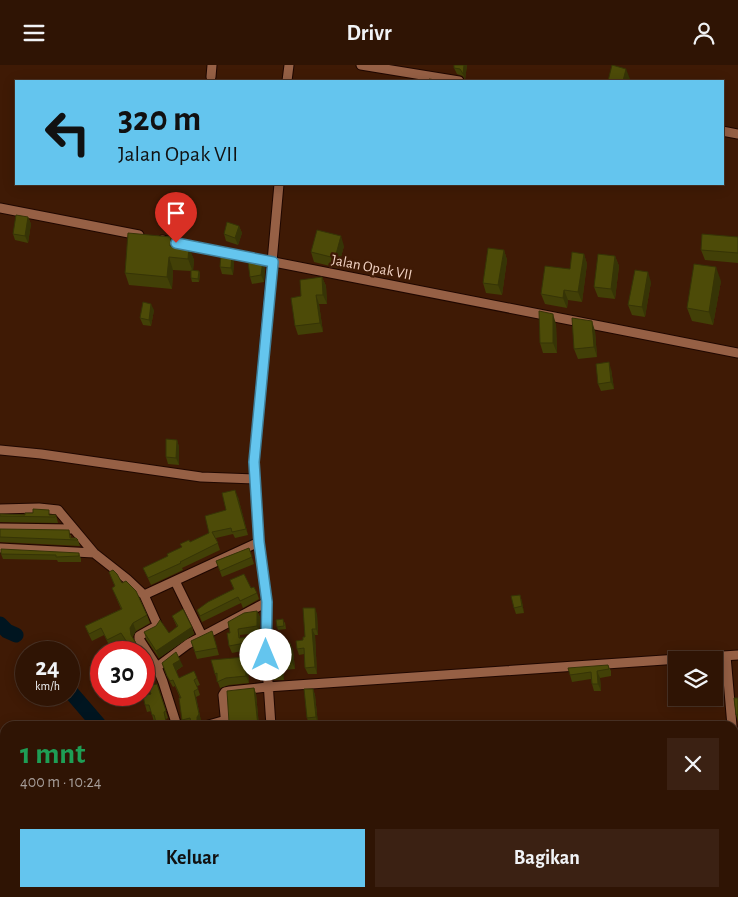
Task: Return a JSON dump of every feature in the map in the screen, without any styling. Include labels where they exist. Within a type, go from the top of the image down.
[{"type":"street","points":[[211,77],[212,65]]},
{"type":"street","points":[[288,80],[289,65]]},
{"type":"street","points":[[361,65],[429,79],[444,80]]},
{"type":"street","points":[[724,131],[738,134]]},
{"type":"street","points":[[270,721],[265,639],[267,602],[259,542],[255,479],[257,427],[279,185]]},
{"type":"street","points":[[0,208],[147,237]]},
{"type":"street","name":"Jalan Opak VII","points":[[157,239],[738,353]]},
{"type":"street","points":[[0,450],[201,477],[255,479]]},
{"type":"street","points":[[0,509],[39,508],[58,511],[94,553],[128,579],[144,595],[157,624],[139,636],[139,639],[157,667],[175,721]]},
{"type":"street","points":[[0,529],[73,529]]},
{"type":"street","points":[[144,595],[259,542]]},
{"type":"street","points":[[0,548],[94,553]]},
{"type":"street","points":[[175,581],[202,635]]},
{"type":"street","points":[[157,667],[202,635],[267,602]]},
{"type":"street","points":[[226,721],[223,697],[225,692],[267,687],[738,655]]},
{"type":"street","points":[[726,656],[732,721]]},
{"type":"building","points":[[454,65],[464,65],[463,74],[460,69],[454,68]]},
{"type":"building","points":[[612,65],[626,69],[623,80],[608,80]]},
{"type":"building","points":[[164,206],[172,207],[171,219],[163,218]]},
{"type":"building","points":[[16,215],[28,217],[25,236],[13,234]]},
{"type":"building","points":[[227,222],[239,226],[235,238],[224,234]]},
{"type":"building","points":[[317,230],[341,236],[335,258],[311,252]]},
{"type":"building","points":[[128,233],[171,237],[170,246],[189,248],[188,259],[169,257],[167,277],[125,273]]},
{"type":"building","points":[[702,234],[738,237],[738,253],[701,250]]},
{"type":"building","points":[[488,248],[504,250],[498,285],[483,283]]},
{"type":"building","points":[[572,252],[584,254],[578,292],[564,290],[563,298],[541,294],[545,266],[570,269]]},
{"type":"building","points":[[221,253],[232,254],[231,268],[220,267]]},
{"type":"building","points":[[598,254],[615,256],[611,289],[594,287]]},
{"type":"building","points":[[263,261],[261,275],[250,277],[248,262]]},
{"type":"building","points":[[694,264],[716,267],[709,312],[687,308]]},
{"type":"building","points":[[191,270],[199,271],[198,279],[191,278]]},
{"type":"building","points":[[635,270],[648,272],[642,307],[628,305]]},
{"type":"building","points":[[322,277],[323,295],[316,295],[320,323],[295,326],[291,298],[301,296],[300,280]]},
{"type":"building","points":[[143,302],[151,304],[149,320],[140,318]]},
{"type":"building","points":[[539,311],[553,314],[553,343],[540,343]]},
{"type":"building","points":[[572,318],[592,321],[594,347],[574,349]]},
{"type":"building","points":[[609,362],[611,382],[598,384],[596,364]]},
{"type":"building","points":[[166,439],[177,440],[176,458],[166,457]]},
{"type":"building","points":[[235,490],[246,529],[232,532],[231,528],[212,532],[218,543],[148,578],[143,568],[182,547],[180,544],[189,540],[190,542],[209,533],[205,516],[226,510],[222,493]]},
{"type":"building","points":[[33,509],[49,510],[49,515],[56,515],[55,517],[0,516],[0,514],[25,515],[25,513],[33,513]]},
{"type":"building","points":[[0,529],[69,530],[70,538],[78,540],[0,537]]},
{"type":"building","points":[[249,548],[252,557],[220,571],[216,561]]},
{"type":"building","points":[[1,549],[79,553],[79,556],[56,557],[56,555],[1,554]]},
{"type":"building","points":[[113,570],[122,583],[126,581],[136,591],[147,615],[133,623],[130,628],[135,641],[126,641],[121,633],[107,640],[101,628],[89,634],[85,626],[122,609],[112,588],[115,586],[109,572]]},
{"type":"building","points":[[244,574],[251,588],[254,587],[257,593],[240,601],[238,597],[200,616],[197,610],[208,602],[234,589],[230,580]]},
{"type":"building","points":[[520,595],[522,606],[514,608],[511,596]]},
{"type":"building","points":[[303,608],[315,608],[316,629],[312,629],[315,667],[305,668],[304,648],[297,649],[296,641],[303,640],[303,637],[305,637]]},
{"type":"building","points":[[183,609],[192,627],[156,651],[155,641],[150,641],[144,632],[156,626],[160,620],[169,633],[178,626],[172,616]]},
{"type":"building","points":[[257,611],[257,626],[238,629],[239,638],[257,637],[258,653],[248,655],[245,643],[229,646],[227,633],[230,633],[228,622],[244,613]]},
{"type":"building","points":[[283,619],[284,626],[277,627],[276,620]]},
{"type":"building","points":[[212,631],[217,648],[195,652],[191,641]]},
{"type":"building","points":[[280,635],[280,644],[290,643],[292,662],[280,663],[281,673],[272,674],[269,636]]},
{"type":"building","points":[[176,652],[180,660],[173,664],[179,678],[194,671],[197,678],[194,680],[198,689],[194,691],[199,714],[197,721],[191,721],[190,718],[182,720],[179,698],[181,698],[173,680],[170,681],[167,676],[162,663]]},
{"type":"building","points":[[245,657],[246,676],[226,678],[217,682],[217,673],[215,674],[211,660]]},
{"type":"building","points":[[608,665],[609,669],[597,671],[598,684],[592,684],[591,672],[570,675],[568,668]]},
{"type":"building","points":[[155,684],[157,684],[166,711],[164,712],[166,721],[156,721],[154,715],[152,715],[149,706],[155,706]]},
{"type":"building","points":[[254,688],[257,721],[229,721],[227,691]]},
{"type":"building","points":[[304,689],[313,689],[316,717],[307,718]]},
{"type":"building","points":[[734,698],[738,698],[738,715],[736,715]]},
{"type":"waterway","points":[[0,624],[7,631],[16,635]]},
{"type":"waterway","points":[[80,703],[96,721]]},
{"type":"route","points":[[176,243],[273,262],[254,462],[259,542],[267,602],[266,655]]}]
